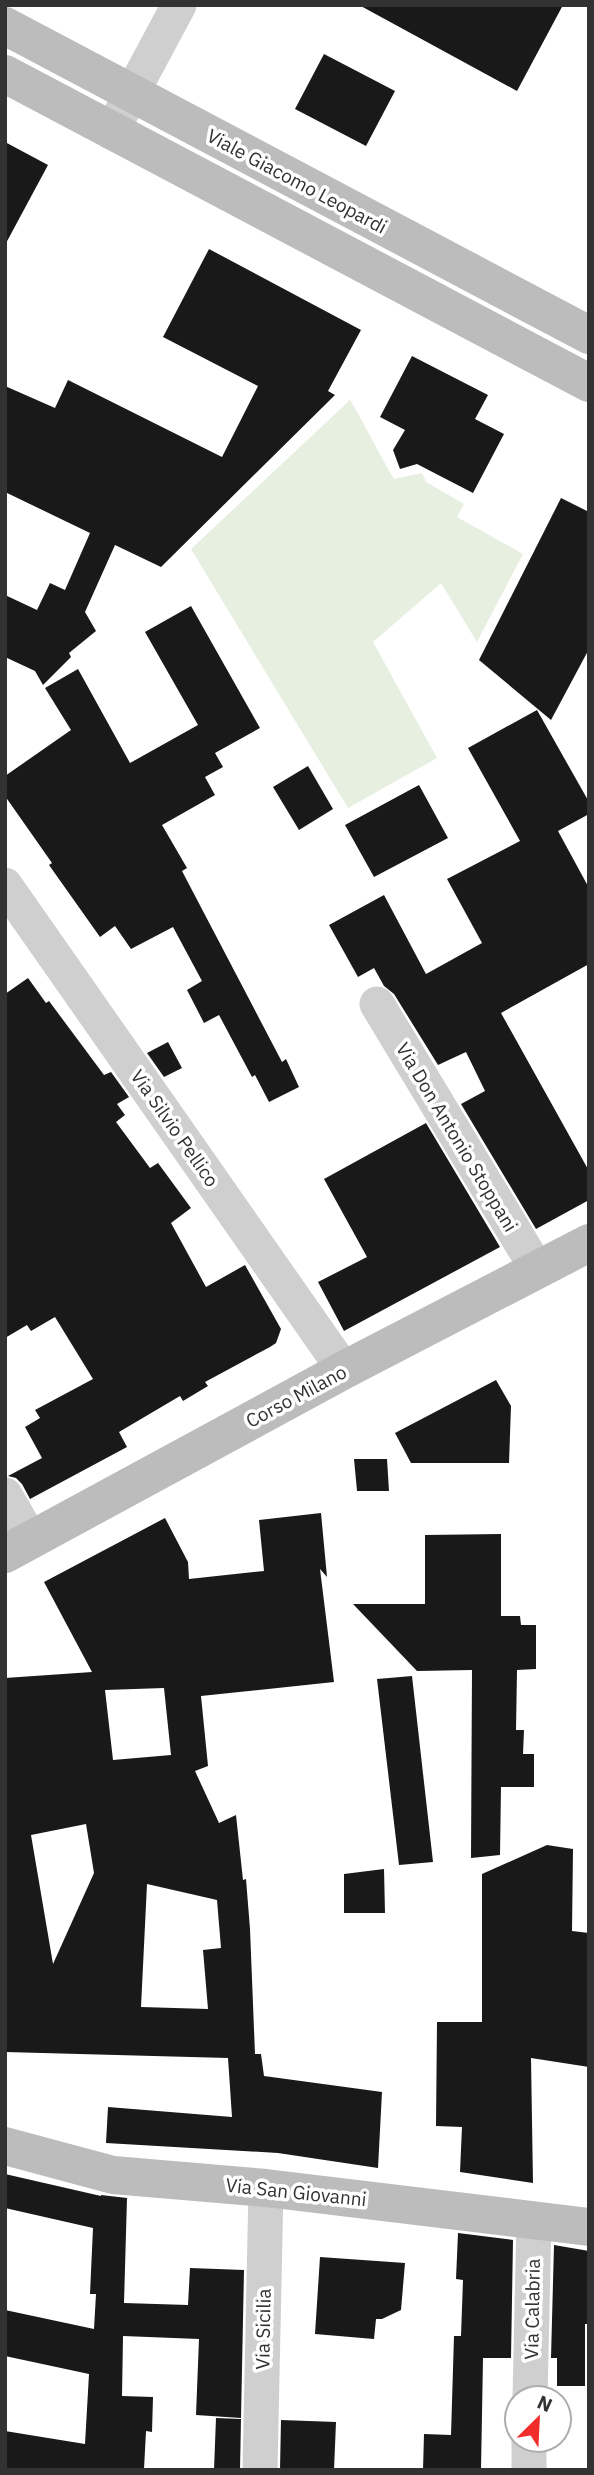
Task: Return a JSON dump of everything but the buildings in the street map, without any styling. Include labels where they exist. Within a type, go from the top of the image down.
[{"type":"main road","name":"Viale Giacomo Leopardi","points":[[5,26],[589,335]]},
{"type":"main road","points":[[5,74],[589,383]]},
{"type":"main road","name":"Corso Milano","points":[[18,1547],[344,1370],[589,1243]]},
{"type":"main road","name":"Via San Giovanni","points":[[5,2147],[113,2175],[266,2188],[589,2227]]},
{"type":"street","points":[[111,132],[179,5]]},
{"type":"street","name":"Via Silvio Pellico","points":[[5,885],[344,1370]]},
{"type":"street","name":"Via Don Antonio Stoppani","points":[[377,1004],[537,1269]]},
{"type":"street","points":[[5,1496],[18,1547]]},
{"type":"street","name":"Via Sicilia","points":[[260,2470],[266,2188]]},
{"type":"street","name":"Via Calabria","points":[[530,2384],[534,2220]]},
{"type":"green space","points":[[350,400],[394,479],[422,473],[426,482],[464,504],[457,517],[523,554],[477,642],[441,583],[373,642],[437,758],[348,808],[191,549]]}]
